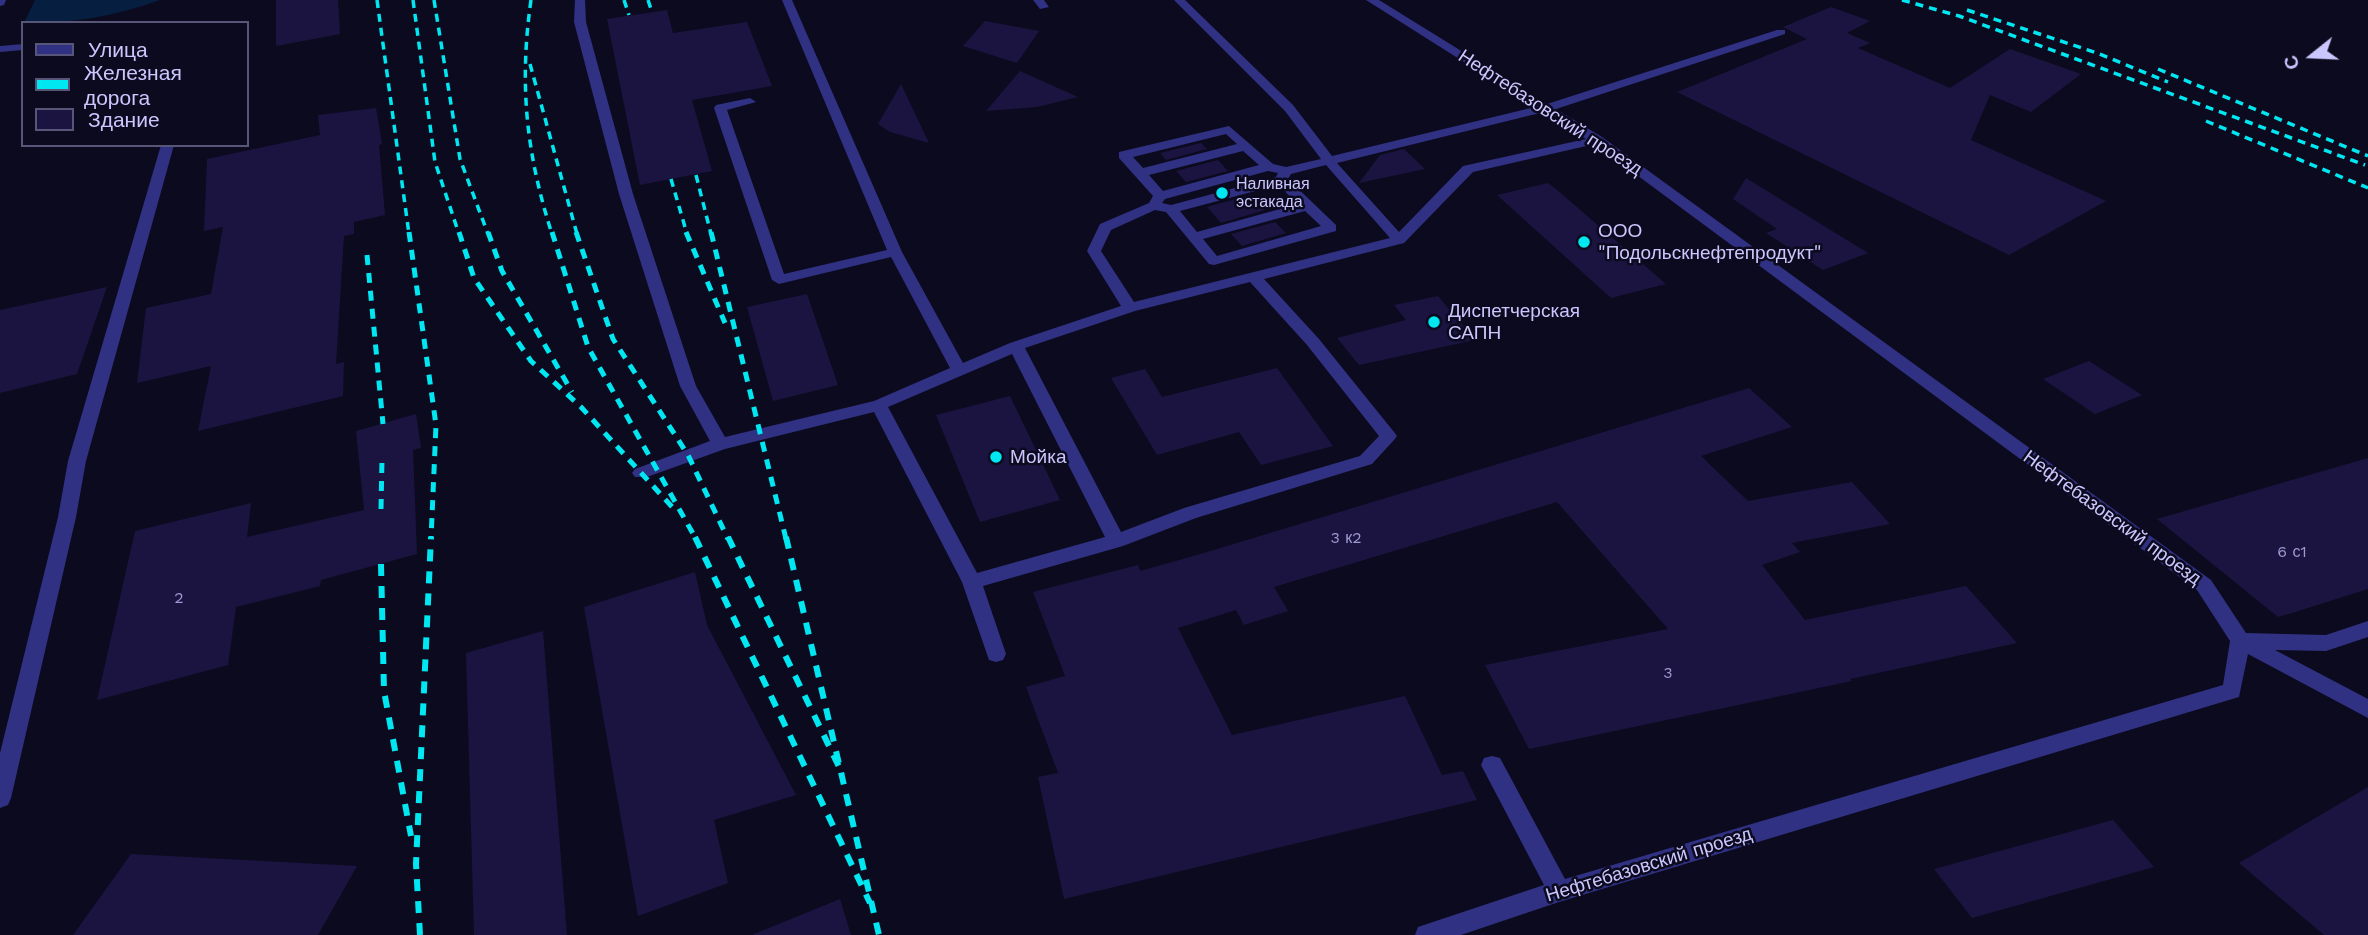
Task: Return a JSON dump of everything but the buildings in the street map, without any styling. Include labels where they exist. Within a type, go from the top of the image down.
[{"type":"street","points":[[580,0],[579,22],[626,194],[688,386],[720,444]]},
{"type":"street","points":[[787,0],[895,251],[959,370]]},
{"type":"street","points":[[1179,0],[1289,108],[1329,161],[1399,240]]},
{"type":"street","name":"Нефтебазовский проезд","points":[[1371,0],[1597,140],[2204,585],[2240,640],[2232,691],[1559,891],[1427,935]]},
{"type":"street","points":[[1171,209],[1329,161],[1547,108],[1781,32]]},
{"type":"street","points":[[0,49],[21,47]]},
{"type":"street","points":[[750,102],[720,108],[779,281],[895,251]]},
{"type":"street","points":[[1229,130],[1268,167],[1283,175],[1331,228],[1214,261],[1171,209],[1157,201],[1140,173],[1124,155],[1229,130]]},
{"type":"street","points":[[641,473],[720,444],[879,405],[1016,346],[1130,308],[1399,240],[1468,169],[1597,140]]},
{"type":"street","points":[[1140,173],[1246,146]]},
{"type":"street","points":[[0,798],[67,517],[77,461],[134,272],[167,147]]},
{"type":"street","points":[[1130,308],[1094,251],[1105,227],[1157,201],[1268,167]]},
{"type":"street","points":[[1194,237],[1308,205]]},
{"type":"street","points":[[972,582],[1116,541],[1190,513],[1366,460],[1388,436],[1313,342],[1254,277]]},
{"type":"street","points":[[1016,346],[1116,541]]},
{"type":"street","points":[[879,405],[972,582],[996,654]]},
{"type":"street","points":[[2240,640],[2326,643],[2368,629]]},
{"type":"street","points":[[2240,640],[2368,709]]},
{"type":"street","points":[[1492,765],[1559,891]]},
{"type":"water","points":[[35,0],[160,0],[95,18],[25,21]]},
{"type":"railway","points":[[377,0],[409,234]]},
{"type":"railway","points":[[413,0],[435,162],[459,234]]},
{"type":"railway","points":[[434,0],[460,159],[488,234]]},
{"type":"railway","points":[[531,0],[527,31],[527,118],[536,175],[552,234]]},
{"type":"railway","points":[[624,0],[629,15]]},
{"type":"railway","points":[[648,0],[652,12]]},
{"type":"railway","points":[[1902,0],[1959,16],[2365,165]]},
{"type":"railway","points":[[1967,10],[2097,53],[2168,82]]},
{"type":"railway","points":[[530,64],[577,234]]},
{"type":"railway","points":[[2158,69],[2368,156]]},
{"type":"railway","points":[[2206,121],[2368,188]]},
{"type":"railway","points":[[696,175],[711,234]]},
{"type":"railway","points":[[671,179],[687,234]]},
{"type":"railway","points":[[409,232],[436,425],[431,539]]},
{"type":"railway","points":[[459,232],[474,278],[531,361],[581,407],[674,509]]},
{"type":"railway","points":[[488,232],[502,271],[572,392]]},
{"type":"railway","points":[[552,232],[588,347],[696,538]]},
{"type":"railway","points":[[576,232],[613,339],[688,455],[728,539]]},
{"type":"railway","points":[[686,232],[725,323]]},
{"type":"railway","points":[[711,232],[786,539]]},
{"type":"railway","points":[[367,255],[383,424]]},
{"type":"railway","points":[[381,509],[382,459]]},
{"type":"railway","points":[[420,935],[416,864],[431,537]]},
{"type":"railway","points":[[728,537],[840,769]]},
{"type":"railway","points":[[786,537],[840,769]]},
{"type":"railway","points":[[696,538],[870,903]]},
{"type":"railway","points":[[381,564],[384,691],[411,836]]},
{"type":"railway","points":[[840,769],[843,775]]},
{"type":"railway","points":[[840,769],[879,935]]},
{"type":"place","name":"Наливная эстакада","points":[[1222,193]]},
{"type":"place","name":"ООО \"Подольскнефтепродукт\"","points":[[1584,242]]},
{"type":"place","name":"Диспетчерская САПН","points":[[1434,322]]},
{"type":"place","name":"Мойка","points":[[996,457]]}]
